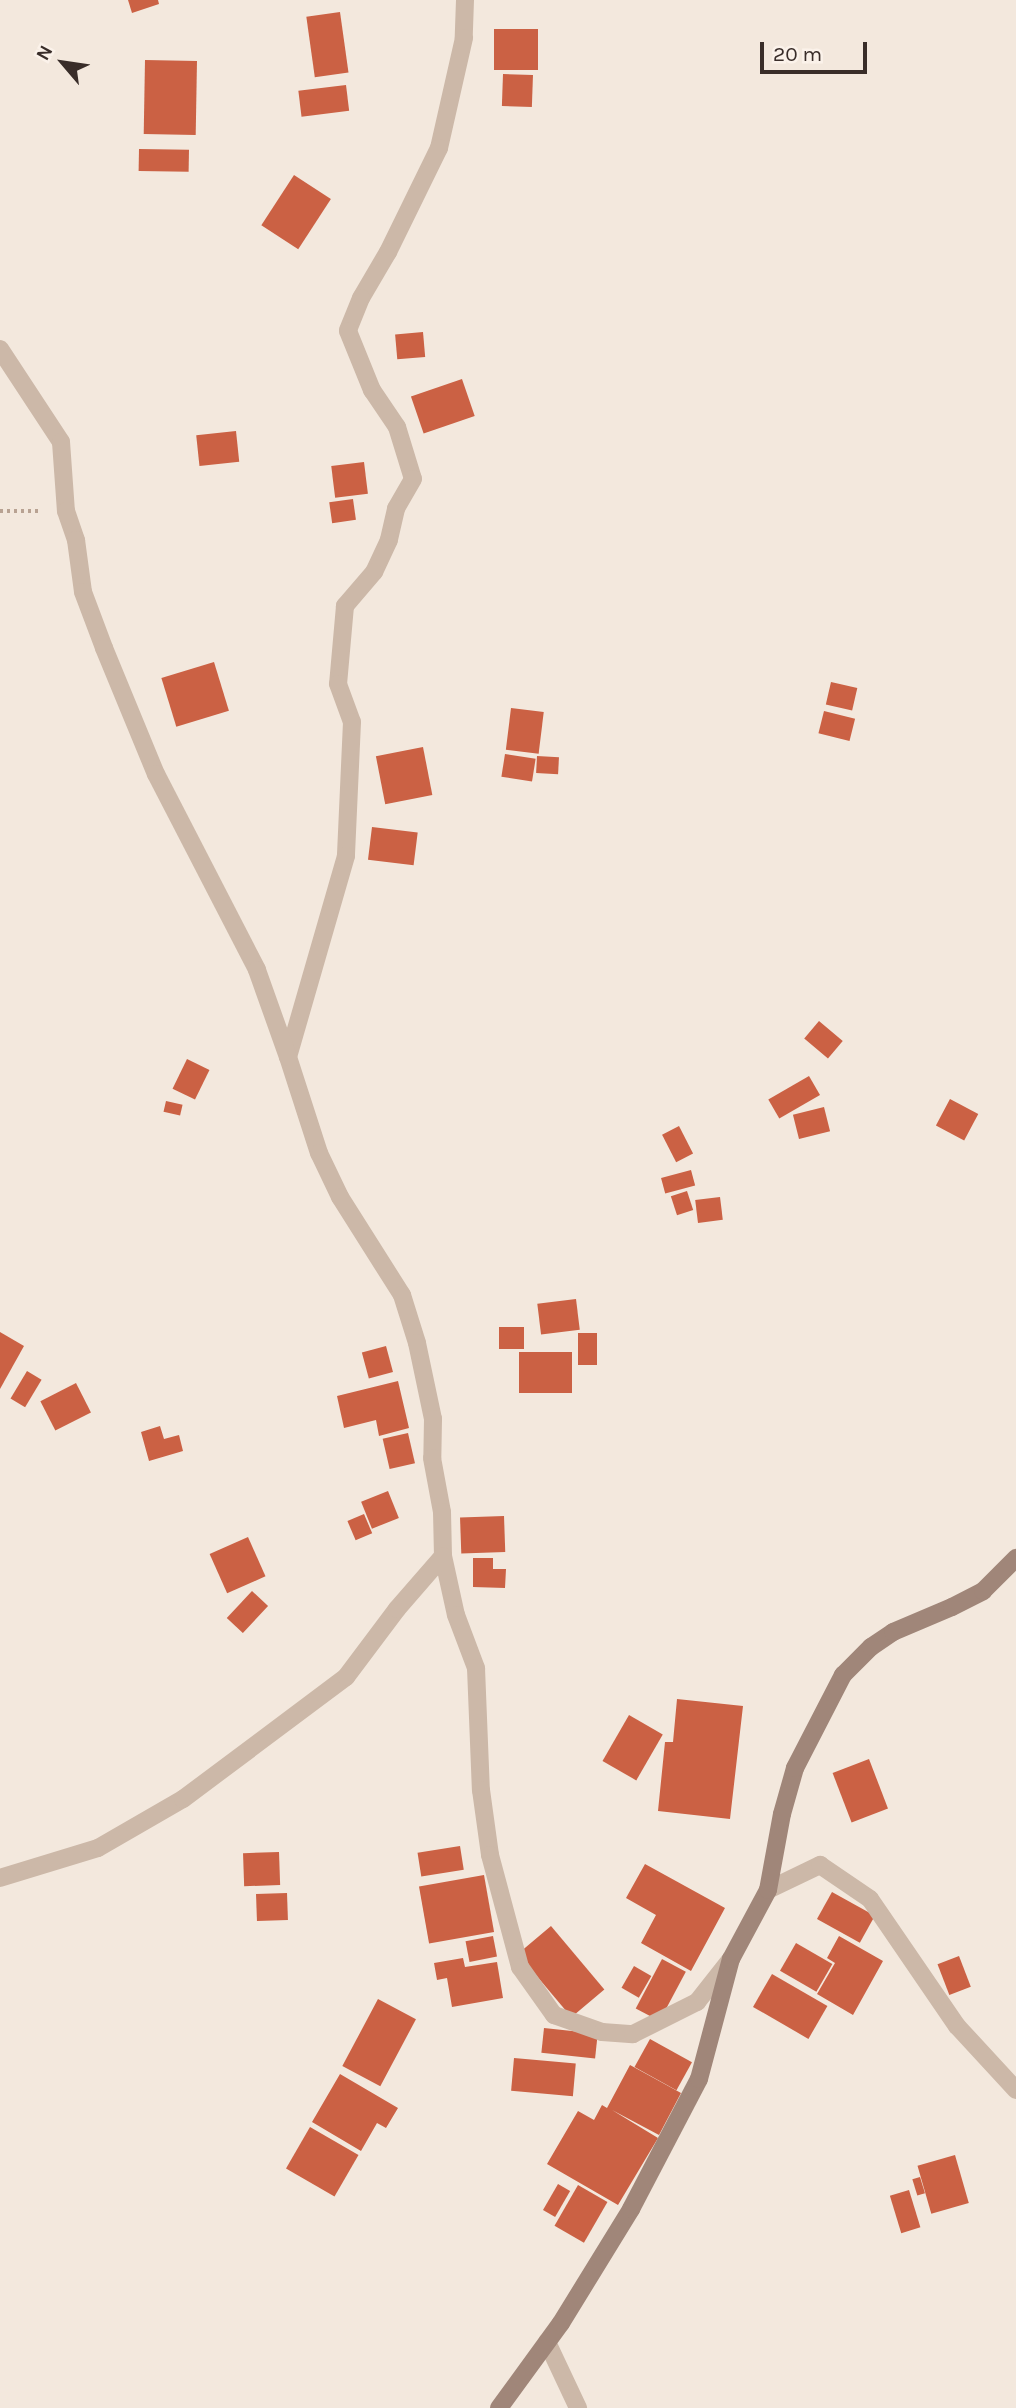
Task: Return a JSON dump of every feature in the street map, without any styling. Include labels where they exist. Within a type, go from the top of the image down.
[{"type":"main road","points":[[499,2408],[547,2342],[631,2209],[699,2079],[731,1959],[768,1891],[782,1814],[795,1769],[843,1675],[871,1647],[893,1632],[983,1591],[1016,1558]]},
{"type":"street","points":[[288,1057],[346,856],[352,722],[338,684],[345,606],[374,572],[389,540],[396,509],[413,479],[397,427],[372,390],[348,331],[361,298],[388,252],[439,148],[464,38],[465,0]]},
{"type":"street","points":[[0,349],[61,442],[66,511],[76,540],[83,592],[127,708],[156,774],[257,971],[319,1153],[340,1197],[402,1295],[417,1343],[433,1419],[432,1458],[442,1512],[443,1556],[456,1615],[476,1668],[481,1790],[490,1855],[520,1967],[554,2015],[602,2032],[633,2034],[697,2002],[731,1959]]},
{"type":"street","points":[[0,1878],[98,1848],[193,1792],[346,1677],[397,1609],[443,1556]]},
{"type":"street","points":[[768,1891],[820,1865],[870,1899],[957,2026],[1016,2090]]},
{"type":"street","points":[[547,2342],[578,2408]]},
{"type":"path","points":[[0,511],[66,511]]},
{"type":"building","points":[[128,0],[158,0],[159,4],[132,13]]},
{"type":"building","points":[[340,12],[348,72],[315,77],[306,17]]},
{"type":"building","points":[[494,29],[538,29],[538,70],[494,70]]},
{"type":"building","points":[[145,60],[197,61],[196,135],[144,134]]},
{"type":"building","points":[[503,74],[533,75],[532,107],[502,106]]},
{"type":"building","points":[[346,85],[349,111],[302,117],[298,91]]},
{"type":"building","points":[[139,149],[189,150],[189,172],[139,171]]},
{"type":"building","points":[[294,175],[331,199],[298,249],[261,225]]},
{"type":"building","points":[[423,332],[425,357],[397,359],[395,334]]},
{"type":"building","points":[[462,379],[475,416],[424,433],[411,397]]},
{"type":"building","points":[[236,431],[239,462],[199,466],[196,435]]},
{"type":"building","points":[[364,462],[368,494],[335,498],[331,466]]},
{"type":"building","points":[[353,499],[356,520],[332,523],[329,502]]},
{"type":"building","points":[[214,662],[229,711],[176,727],[161,678]]},
{"type":"building","points":[[831,682],[857,688],[852,710],[826,704]]},
{"type":"building","points":[[511,708],[544,712],[539,754],[506,750]]},
{"type":"building","points":[[824,711],[855,719],[849,741],[818,733]]},
{"type":"building","points":[[423,747],[432,795],[385,804],[376,756]]},
{"type":"building","points":[[505,754],[536,759],[532,782],[501,777]]},
{"type":"building","points":[[537,756],[559,757],[558,774],[536,773]]},
{"type":"building","points":[[372,827],[418,833],[414,865],[368,860]]},
{"type":"building","points":[[819,1021],[843,1041],[828,1059],[804,1039]]},
{"type":"building","points":[[187,1059],[209,1070],[195,1100],[173,1089]]},
{"type":"building","points":[[809,1076],[820,1095],[779,1119],[768,1100]]},
{"type":"building","points":[[950,1099],[978,1114],[964,1141],[936,1125]]},
{"type":"building","points":[[166,1101],[183,1105],[180,1116],[164,1112]]},
{"type":"building","points":[[824,1107],[830,1131],[799,1139],[793,1115]]},
{"type":"building","points":[[679,1126],[693,1154],[676,1162],[662,1135]]},
{"type":"building","points":[[691,1170],[695,1185],[665,1193],[661,1178]]},
{"type":"building","points":[[687,1191],[693,1210],[677,1215],[671,1196]]},
{"type":"building","points":[[720,1197],[723,1220],[698,1223],[695,1200]]},
{"type":"building","points":[[576,1299],[580,1330],[541,1335],[537,1304]]},
{"type":"building","points":[[499,1327],[524,1327],[524,1349],[499,1349]]},
{"type":"building","points":[[0,1332],[24,1346],[0,1389]]},
{"type":"building","points":[[578,1333],[597,1333],[597,1365],[578,1365]]},
{"type":"building","points":[[386,1346],[393,1372],[369,1379],[362,1352]]},
{"type":"building","points":[[519,1352],[572,1352],[572,1393],[519,1393]]},
{"type":"building","points":[[27,1371],[42,1380],[25,1407],[11,1398]]},
{"type":"building","points":[[398,1381],[409,1428],[379,1436],[376,1420],[344,1428],[337,1396]]},
{"type":"building","points":[[76,1383],[91,1412],[55,1431],[40,1401]]},
{"type":"building","points":[[160,1426],[164,1439],[179,1435],[183,1451],[149,1461],[141,1432]]},
{"type":"building","points":[[408,1433],[415,1463],[390,1469],[383,1439]]},
{"type":"building","points":[[388,1491],[399,1518],[372,1529],[361,1502]]},
{"type":"building","points":[[364,1514],[372,1533],[356,1540],[347,1521]]},
{"type":"building","points":[[504,1516],[505,1552],[461,1554],[460,1518]]},
{"type":"building","points":[[248,1537],[265,1576],[227,1593],[210,1554]]},
{"type":"building","points":[[473,1558],[493,1558],[493,1569],[506,1569],[505,1588],[473,1587]]},
{"type":"building","points":[[252,1591],[268,1606],[243,1633],[227,1618]]},
{"type":"building","points":[[677,1699],[743,1706],[730,1819],[658,1811],[665,1742],[673,1742]]},
{"type":"building","points":[[629,1715],[663,1734],[636,1780],[602,1761]]},
{"type":"building","points":[[869,1759],[888,1808],[852,1822],[833,1773]]},
{"type":"building","points":[[460,1846],[464,1870],[421,1876],[418,1853]]},
{"type":"building","points":[[279,1852],[280,1885],[244,1886],[243,1853]]},
{"type":"building","points":[[645,1864],[725,1908],[691,1971],[641,1943],[656,1915],[626,1898]]},
{"type":"building","points":[[484,1875],[494,1932],[429,1944],[419,1886]]},
{"type":"building","points":[[832,1892],[875,1916],[860,1943],[817,1919]]},
{"type":"building","points":[[287,1893],[288,1920],[257,1921],[256,1894]]},
{"type":"building","points":[[551,1926],[604,1990],[571,2017],[518,1954]]},
{"type":"building","points":[[493,1936],[497,1957],[470,1962],[466,1941]]},
{"type":"building","points":[[839,1936],[883,1961],[853,2015],[817,1994],[835,1963],[827,1958]]},
{"type":"building","points":[[796,1943],[832,1964],[816,1992],[780,1971]]},
{"type":"building","points":[[959,1956],[971,1987],[949,1995],[938,1964]]},
{"type":"building","points":[[463,1958],[465,1967],[497,1962],[503,1998],[452,2007],[447,1978],[437,1980],[434,1963]]},
{"type":"building","points":[[662,1959],[686,1972],[660,2021],[636,2008]]},
{"type":"building","points":[[634,1966],[651,1976],[639,1998],[622,1988]]},
{"type":"building","points":[[772,1974],[827,2006],[808,2039],[753,2007]]},
{"type":"building","points":[[378,1999],[416,2019],[380,2086],[342,2066]]},
{"type":"building","points":[[544,2028],[598,2034],[595,2059],[541,2053]]},
{"type":"building","points":[[650,2039],[692,2062],[676,2090],[634,2067]]},
{"type":"building","points":[[514,2058],[576,2063],[573,2096],[511,2091]]},
{"type":"building","points":[[630,2065],[681,2093],[659,2135],[612,2110],[658,2138],[618,2205],[547,2164],[578,2111],[594,2120],[602,2105],[607,2108]]},
{"type":"building","points":[[340,2074],[398,2108],[386,2128],[377,2123],[361,2151],[312,2122]]},
{"type":"building","points":[[310,2127],[358,2155],[334,2197],[286,2169]]},
{"type":"building","points":[[955,2155],[969,2203],[931,2214],[918,2166]]},
{"type":"building","points":[[920,2177],[925,2193],[917,2196],[912,2179]]},
{"type":"building","points":[[558,2184],[570,2191],[555,2217],[543,2210]]},
{"type":"building","points":[[578,2185],[607,2202],[584,2243],[554,2226]]},
{"type":"building","points":[[909,2190],[920,2227],[901,2233],[890,2196]]}]
